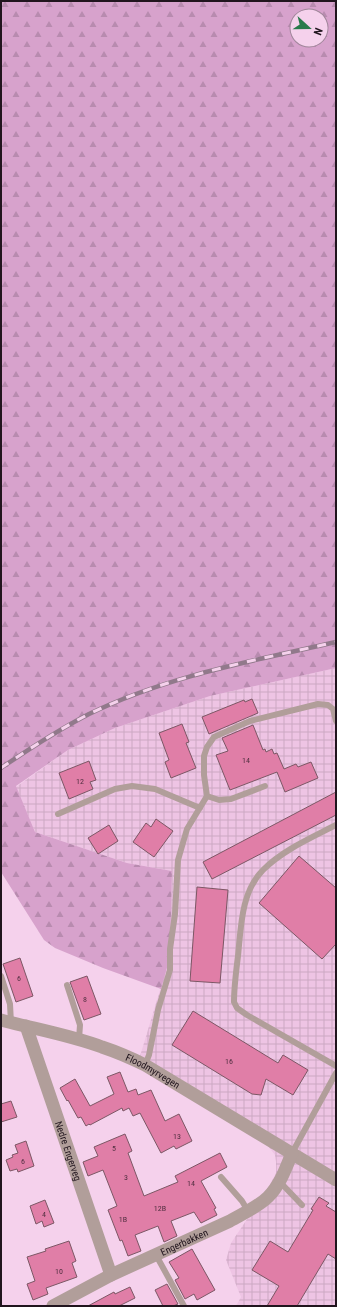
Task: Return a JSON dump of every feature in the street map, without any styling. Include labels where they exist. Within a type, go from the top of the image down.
[{"type":"street","name":"Floodmyrvegen","points":[[6,1021],[79,1039],[120,1053],[145,1065],[336,1180]]},
{"type":"street","name":"Nedre Engerveg","points":[[26,1026],[111,1275]]},
{"type":"street","name":"Engerbakken","points":[[53,1306],[111,1275],[230,1221],[248,1211],[268,1197],[279,1181],[292,1153]]},
{"type":"lane","points":[[145,1065],[149,1055],[170,970],[170,949],[175,914],[178,860],[188,829],[207,796],[204,775],[204,756],[207,747],[214,737],[250,721],[318,704],[328,705],[333,709],[336,721]]},
{"type":"lane","points":[[58,814],[115,788],[132,786],[155,789],[200,808]]},
{"type":"lane","points":[[207,796],[219,800],[231,799],[265,786]]},
{"type":"lane","points":[[336,825],[291,849],[257,876],[243,909],[234,996],[235,1005],[247,1015],[336,1066]]},
{"type":"lane","points":[[1,976],[10,1004],[6,1021]]},
{"type":"lane","points":[[67,985],[80,1025],[79,1039]]},
{"type":"lane","points":[[292,1153],[336,1073]]},
{"type":"lane","points":[[221,1178],[248,1211]]},
{"type":"lane","points":[[279,1181],[302,1205]]},
{"type":"lane","points":[[156,1255],[184,1306]]},
{"type":"shaded area","points":[[336,668],[336,1306],[236,1306],[241,1297],[226,1260],[231,1243],[268,1188],[276,1173],[275,1155],[268,1146],[137,1066],[170,957],[172,871],[127,863],[35,832],[16,787],[68,750],[115,728],[210,696]]},
{"type":"green space","points":[[1,1],[336,1],[336,668],[210,696],[115,728],[68,750],[16,786],[35,832],[127,863],[172,871],[170,957],[161,989],[103,968],[55,948],[44,940],[1,872]]},
{"type":"building","points":[[252,699],[258,713],[209,734],[202,717],[244,700],[245,702]]},
{"type":"building","points":[[182,724],[189,742],[186,743],[196,768],[171,778],[165,762],[169,760],[159,733]]},
{"type":"building","points":[[253,725],[263,750],[265,749],[266,752],[272,749],[274,754],[277,753],[284,769],[296,764],[298,767],[311,762],[318,778],[285,792],[277,772],[230,790],[216,755],[228,751],[222,738]]},
{"type":"building","points":[[89,761],[96,780],[90,782],[93,789],[69,799],[59,773]]},
{"type":"building","points":[[336,792],[336,815],[212,879],[203,862]]},
{"type":"building","points":[[156,819],[173,831],[154,857],[133,842],[146,823],[151,827]]},
{"type":"building","points":[[109,825],[118,841],[98,854],[88,838]]},
{"type":"building","points":[[299,856],[336,888],[336,944],[322,959],[259,903]]},
{"type":"building","points":[[197,887],[228,890],[220,983],[190,981]]},
{"type":"building","points":[[20,958],[33,996],[16,1002],[3,964]]},
{"type":"building","points":[[87,976],[101,1014],[84,1020],[70,982]]},
{"type":"building","points":[[193,1011],[278,1063],[283,1055],[308,1070],[293,1095],[266,1079],[261,1095],[252,1094],[172,1045]]},
{"type":"building","points":[[120,1072],[128,1092],[136,1089],[138,1095],[151,1090],[165,1121],[179,1114],[192,1141],[176,1149],[174,1146],[161,1153],[140,1113],[133,1116],[129,1108],[123,1111],[122,1108],[86,1126],[81,1117],[78,1118],[60,1088],[75,1079],[90,1106],[114,1094],[107,1077]]},
{"type":"building","points":[[11,1101],[17,1117],[1,1122],[1,1104]]},
{"type":"building","points":[[125,1134],[132,1151],[128,1153],[144,1196],[178,1182],[175,1176],[220,1153],[227,1167],[201,1181],[216,1208],[214,1209],[217,1215],[201,1223],[194,1212],[171,1221],[177,1236],[164,1242],[158,1226],[135,1235],[141,1251],[128,1256],[122,1240],[120,1241],[108,1210],[117,1206],[103,1170],[88,1176],[83,1162],[98,1156],[94,1147]]},
{"type":"building","points":[[26,1141],[34,1166],[18,1172],[17,1169],[10,1171],[6,1160],[13,1157],[12,1155],[18,1153],[15,1145]]},
{"type":"building","points":[[319,1197],[329,1203],[326,1206],[336,1212],[336,1259],[328,1254],[297,1306],[267,1306],[279,1286],[252,1270],[270,1241],[288,1252]]},
{"type":"building","points":[[45,1200],[54,1223],[44,1227],[42,1221],[36,1224],[30,1206]]},
{"type":"building","points":[[69,1241],[76,1261],[72,1263],[77,1277],[46,1288],[48,1294],[33,1300],[27,1284],[35,1281],[27,1257]]},
{"type":"building","points":[[192,1249],[215,1290],[197,1300],[194,1294],[185,1299],[175,1280],[179,1278],[169,1262]]},
{"type":"building","points":[[167,1284],[178,1304],[173,1306],[163,1306],[155,1290]]},
{"type":"building","points":[[130,1287],[135,1298],[119,1306],[88,1306],[114,1292],[115,1294]]},
{"type":"railway","points":[[1,768],[77,720],[149,689],[210,671],[336,642]]}]
